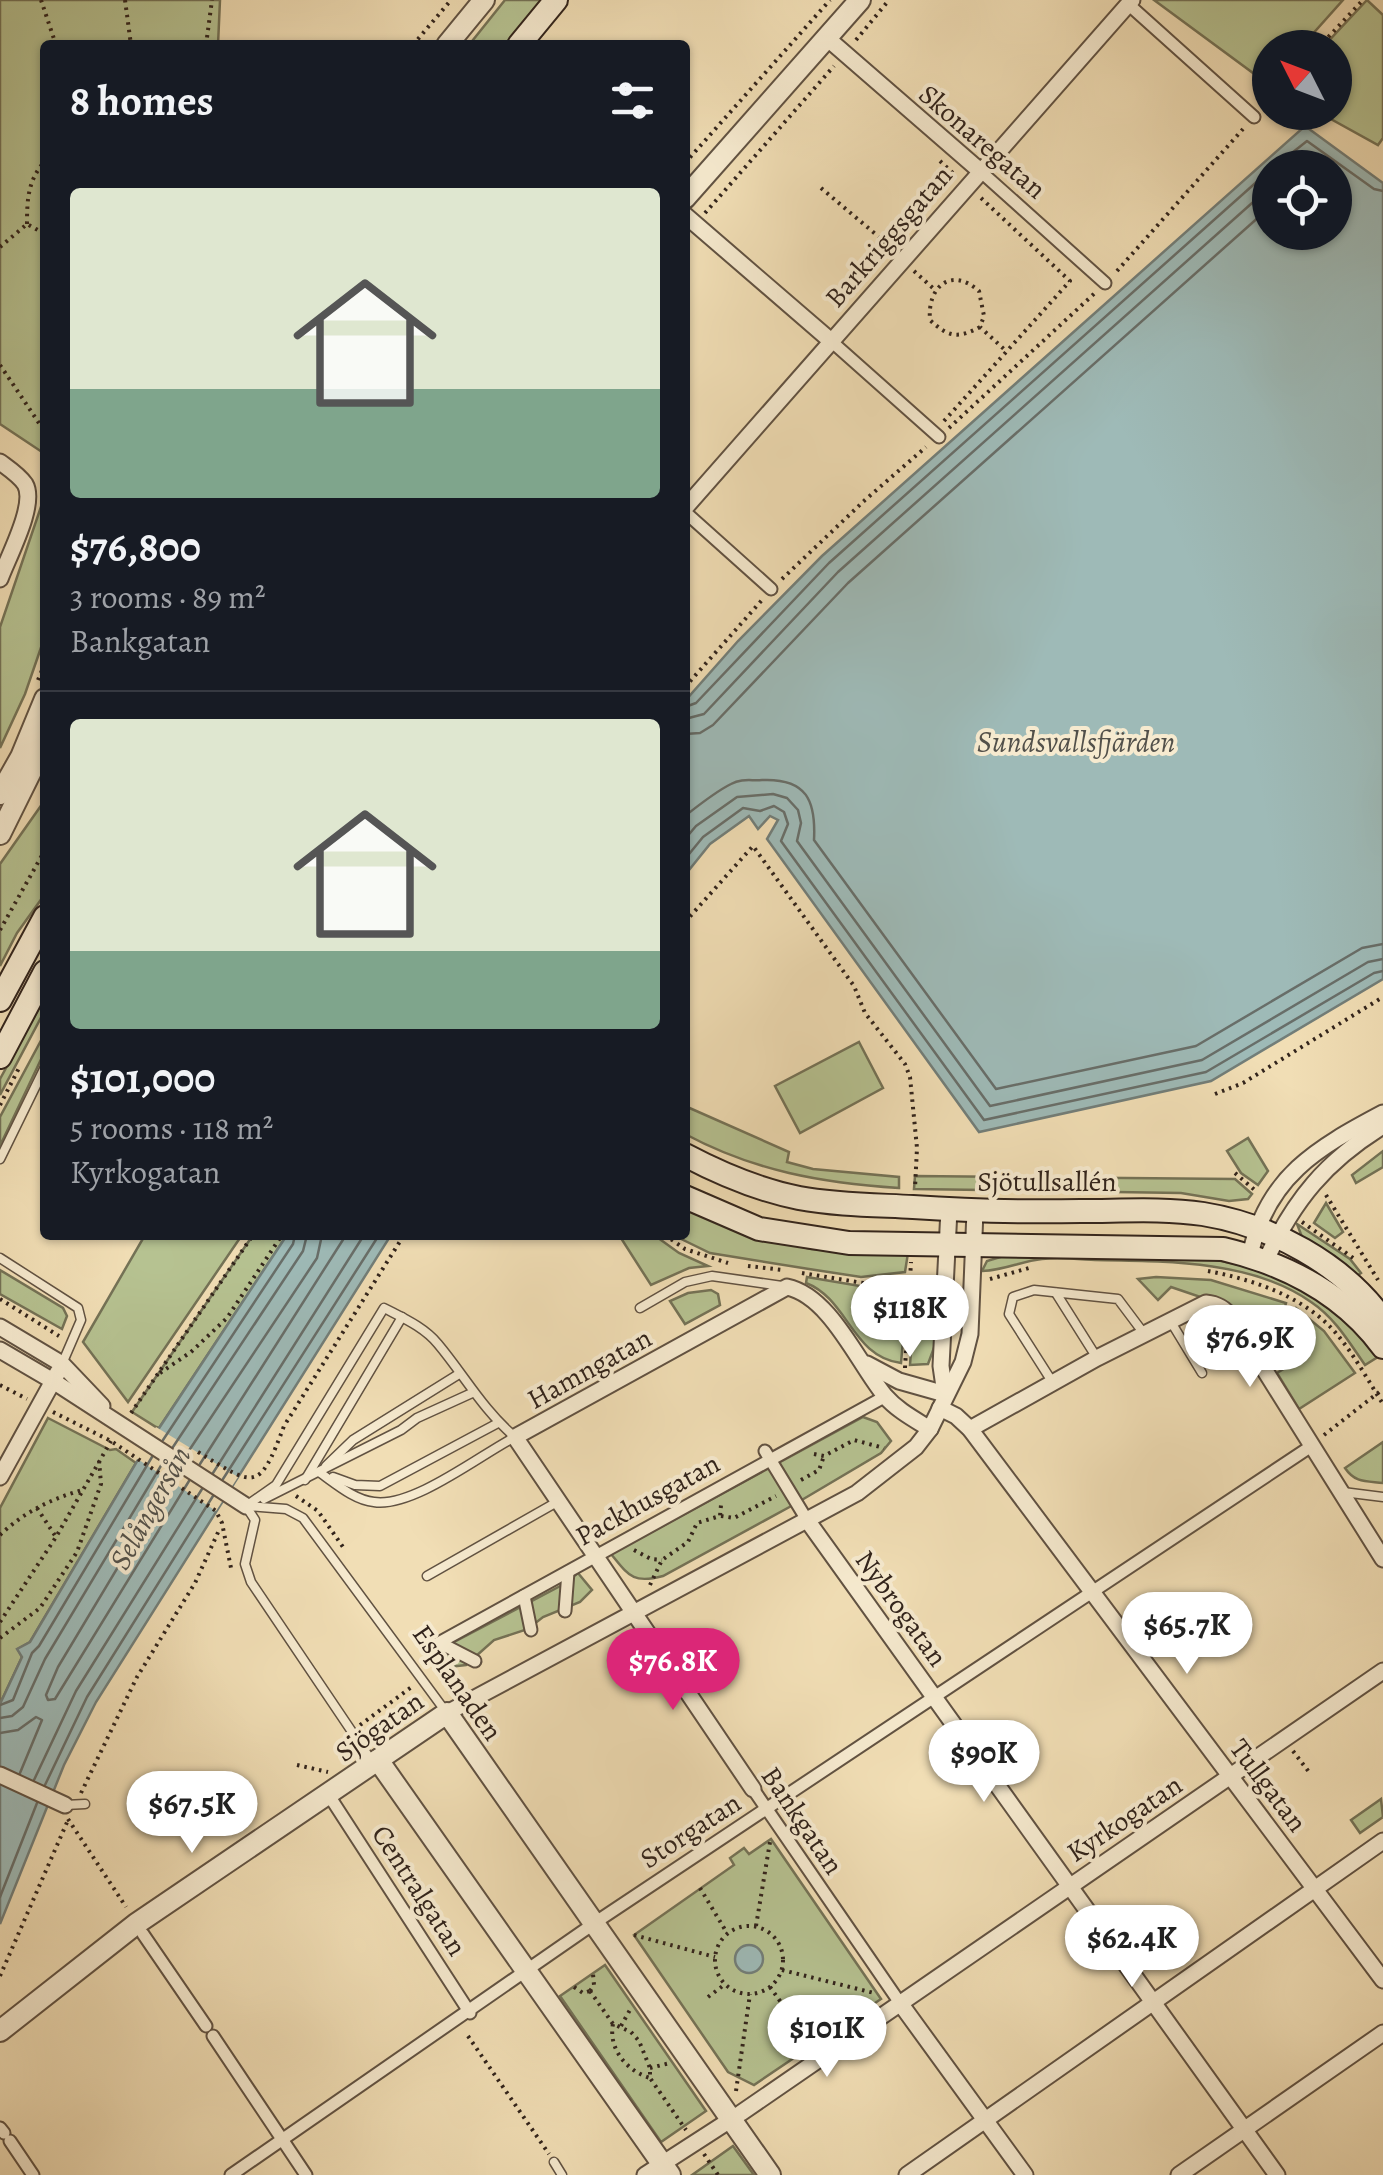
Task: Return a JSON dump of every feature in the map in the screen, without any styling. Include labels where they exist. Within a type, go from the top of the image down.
[{"type":"main road","points":[[523,40],[556,0]]},
{"type":"main road","points":[[537,40],[570,0]]},
{"type":"main road","points":[[0,1000],[40,926]]},
{"type":"main road","points":[[0,1057],[40,984]]},
{"type":"main road","name":"Sjötullsallén","points":[[690,1157],[751,1185],[799,1198],[846,1204],[974,1211],[1200,1214],[1266,1233],[1318,1260],[1368,1299],[1383,1320]]},
{"type":"main road","points":[[690,1199],[760,1229],[804,1238],[911,1245],[1198,1247],[1258,1258],[1311,1283],[1340,1303],[1383,1347]]},
{"type":"street","points":[[451,40],[484,0]]},
{"type":"street","points":[[690,192],[860,0]]},
{"type":"street","points":[[1128,2],[1252,115]]},
{"type":"street","name":"Barkriggsgatan","points":[[690,504],[1128,2]]},
{"type":"street","name":"Skonaregatan","points":[[827,38],[1105,284]]},
{"type":"street","points":[[690,219],[939,437]]},
{"type":"street","points":[[0,462],[24,482],[28,510],[0,578]]},
{"type":"street","points":[[690,515],[771,590]]},
{"type":"street","points":[[0,794],[40,711]]},
{"type":"street","points":[[0,834],[40,753]]},
{"type":"street","points":[[1258,1258],[1275,1192],[1307,1157],[1383,1114]]},
{"type":"street","points":[[1266,1233],[1330,1164],[1383,1126]]},
{"type":"street","name":"Sjögatan","points":[[942,1401],[950,1210]]},
{"type":"street","name":"Sjögatan","points":[[0,2031],[447,1713],[857,1493],[896,1464],[930,1429],[964,1362],[970,1334],[974,1211]]},
{"type":"street","points":[[787,1287],[806,1290],[886,1396],[899,1410],[930,1429]]},
{"type":"street","name":"Hamngatan","points":[[515,1437],[787,1287]]},
{"type":"street","points":[[859,1358],[942,1401],[970,1429],[1097,1358],[1206,1304],[1214,1304],[1232,1318],[1383,1559]]},
{"type":"street","points":[[0,1327],[62,1364],[122,1427]]},
{"type":"street","points":[[0,1350],[246,1506]]},
{"type":"street","points":[[0,1477],[62,1364]]},
{"type":"street","name":"Packhusgatan","points":[[475,1661],[437,1645],[767,1455],[886,1396]]},
{"type":"street","name":"Tullgatan","points":[[970,1429],[1383,1980]]},
{"type":"street","name":"Bankgatan","points":[[515,1437],[900,2003],[1025,2175]]},
{"type":"street","name":"Storgatan","points":[[231,2175],[594,1924],[1314,1445]]},
{"type":"street","name":"Nybrogatan","points":[[767,1455],[807,1520],[1277,2175]]},
{"type":"street","points":[[565,1611],[568,1572]]},
{"type":"street","points":[[524,1596],[531,1630]]},
{"type":"street","name":"Kyrkogatan","points":[[660,2171],[1383,1670]]},
{"type":"street","name":"Esplanaden","points":[[447,1713],[770,2175]]},
{"type":"street","points":[[376,1762],[660,2171]]},
{"type":"street","points":[[0,1775],[72,1808]]},
{"type":"street","name":"Centralgatan","points":[[328,1794],[470,2013]]},
{"type":"street","points":[[907,2175],[1383,1841]]},
{"type":"street","points":[[140,1929],[306,2175]]},
{"type":"street","points":[[1179,2175],[1383,2033]]},
{"type":"street","points":[[4,2134],[33,2175]]},
{"type":"lane","points":[[0,1159],[40,1077]]},
{"type":"lane","points":[[0,1258],[78,1308],[81,1320],[62,1364]]},
{"type":"lane","points":[[640,1308],[685,1282],[712,1276],[787,1287]]},
{"type":"lane","points":[[1053,1383],[1009,1314],[1013,1297],[1034,1290],[1118,1300],[1145,1336]]},
{"type":"lane","points":[[1056,1293],[1097,1358]]},
{"type":"lane","points":[[246,1506],[276,1484],[297,1454],[384,1308],[436,1342],[472,1392],[515,1437]]},
{"type":"lane","points":[[305,1480],[402,1318]]},
{"type":"lane","points":[[1171,1322],[1202,1372]]},
{"type":"lane","points":[[319,1472],[353,1440],[459,1374]]},
{"type":"lane","points":[[246,1506],[305,1480],[472,1392]]},
{"type":"lane","points":[[319,1472],[355,1486],[380,1486],[498,1422]]},
{"type":"lane","name":"Hamngatan","points":[[319,1472],[352,1494],[374,1502],[401,1500],[515,1437]]},
{"type":"lane","points":[[1342,1492],[1383,1497]]},
{"type":"lane","points":[[427,1576],[557,1502]]},
{"type":"lane","points":[[246,1506],[255,1520],[245,1564],[251,1582],[376,1762]]},
{"type":"lane","name":"Esplanaden","points":[[246,1506],[286,1508],[303,1518],[447,1713]]},
{"type":"lane","points":[[554,2162],[562,2175]]},
{"type":"path","points":[[41,0],[54,40]]},
{"type":"path","points":[[125,0],[131,40]]},
{"type":"path","points":[[207,40],[212,0]]},
{"type":"path","points":[[417,40],[451,0]]},
{"type":"path","points":[[690,157],[830,0]]},
{"type":"path","points":[[690,219],[844,54],[889,0]]},
{"type":"path","points":[[1334,30],[1362,0]]},
{"type":"path","points":[[690,681],[771,590],[1105,284],[1252,119]]},
{"type":"path","points":[[0,247],[27,224],[29,188],[40,167]]},
{"type":"path","points":[[821,188],[896,252]]},
{"type":"path","points":[[27,224],[40,231]]},
{"type":"path","points":[[910,268],[935,290]]},
{"type":"path","points":[[949,281],[972,285],[984,303],[980,327],[960,336],[944,333],[930,320],[935,290],[949,281]]},
{"type":"path","points":[[980,327],[1006,352]]},
{"type":"path","points":[[0,365],[40,425]]},
{"type":"path","points":[[690,916],[753,846],[854,986],[865,1013],[906,1064],[916,1148],[915,1195]]},
{"type":"path","points":[[0,930],[40,859]]},
{"type":"path","points":[[1215,1094],[1243,1083],[1383,997]]},
{"type":"path","points":[[1255,1200],[1264,1185]]},
{"type":"path","points":[[1320,1202],[1332,1186]]},
{"type":"path","points":[[1326,1195],[1383,1288]]},
{"type":"path","points":[[1305,1224],[1313,1213]]},
{"type":"path","points":[[122,1427],[249,1240]]},
{"type":"path","points":[[156,1376],[227,1318],[279,1240]]},
{"type":"path","points":[[238,1477],[250,1479],[261,1474],[273,1456],[284,1426],[401,1240]]},
{"type":"path","points":[[972,1278],[992,1278],[1038,1266]]},
{"type":"path","points":[[1204,1270],[1262,1286],[1313,1312],[1340,1338],[1383,1404]]},
{"type":"path","points":[[899,1380],[905,1366],[911,1287],[946,1279]]},
{"type":"path","points":[[1314,1445],[1383,1389]]},
{"type":"path","points":[[830,1452],[854,1440],[886,1449]]},
{"type":"path","points":[[0,1622],[56,1537],[110,1441],[216,1511],[222,1523],[212,1552],[137,1677],[72,1808],[0,1976]]},
{"type":"path","points":[[0,1638],[40,1608],[78,1552],[101,1484],[99,1460]]},
{"type":"path","points":[[0,1535],[37,1508],[82,1490]]},
{"type":"path","points":[[720,1516],[734,1518],[772,1498]]},
{"type":"path","points":[[37,1508],[56,1537]]},
{"type":"path","points":[[650,1585],[662,1560],[688,1542],[697,1524],[710,1518]]},
{"type":"path","points":[[624,1540],[640,1554],[662,1560]]},
{"type":"path","points":[[354,1730],[423,1679]]},
{"type":"path","points":[[1294,1751],[1309,1772]]},
{"type":"path","points":[[297,1765],[332,1773]]},
{"type":"path","points":[[72,1808],[140,1929]]},
{"type":"path","points":[[756,1926],[771,1839]]},
{"type":"path","points":[[700,1888],[727,1933]]},
{"type":"path","points":[[756,1926],[778,1941],[783,1954],[782,1970],[770,1987],[750,1994],[725,1984],[717,1972],[715,1957],[727,1933],[756,1926]]},
{"type":"path","points":[[634,1935],[715,1957]]},
{"type":"path","points":[[782,1970],[878,1994]]},
{"type":"path","points":[[574,1988],[583,1993],[590,1991],[593,1974]]},
{"type":"path","points":[[708,1997],[725,1984]]},
{"type":"path","points":[[770,1987],[812,2047]]},
{"type":"path","points":[[590,1991],[612,2024],[610,2034],[619,2056],[638,2074],[650,2078]]},
{"type":"path","points":[[736,2090],[750,1994]]},
{"type":"path","points":[[622,2026],[635,2001]]},
{"type":"path","points":[[612,2024],[622,2026],[639,2042],[650,2078],[686,2130]]},
{"type":"path","points":[[468,2036],[554,2162]]},
{"type":"path","points":[[650,2068],[678,2062]]},
{"type":"path","points":[[702,2153],[718,2175]]},
{"type":"green space","points":[[0,0],[220,0],[218,40],[40,40],[40,451],[0,424]]},
{"type":"green space","points":[[505,0],[546,0],[514,40],[473,40]]},
{"type":"green space","points":[[1154,0],[1343,0],[1316,30],[1252,30],[1252,72]]},
{"type":"green space","points":[[1367,0],[1383,15],[1383,138],[1378,145],[1351,130],[1352,30],[1339,30]]},
{"type":"green space","points":[[40,510],[40,650],[0,748],[0,627]]},
{"type":"green space","points":[[40,807],[40,901],[0,966],[0,864]]},
{"type":"green space","points":[[40,1008],[40,1019],[0,1095],[0,1079]]},
{"type":"green space","points":[[40,1042],[40,1062],[0,1146],[0,1117]]},
{"type":"green space","points":[[859,1042],[883,1088],[800,1133],[775,1086]]},
{"type":"green space","points":[[690,1108],[789,1152],[787,1162],[813,1169],[899,1177],[899,1188],[789,1173],[690,1136]]},
{"type":"green space","points":[[1248,1138],[1268,1171],[1258,1185],[1241,1173],[1227,1151]]},
{"type":"green space","points":[[1383,1151],[1383,1167],[1356,1183],[1352,1175]]},
{"type":"green space","points":[[915,1176],[1235,1179],[1252,1194],[1248,1199],[1229,1201],[1181,1193],[914,1189]]},
{"type":"green space","points":[[1326,1203],[1343,1232],[1335,1238],[1314,1223]]},
{"type":"green space","points":[[690,1208],[773,1240],[811,1249],[908,1253],[905,1272],[861,1277],[710,1253],[683,1240],[690,1240]]},
{"type":"green space","points":[[1297,1224],[1350,1259],[1361,1273],[1357,1276],[1302,1237]]},
{"type":"green space","points":[[142,1240],[239,1240],[128,1402],[83,1342]]},
{"type":"green space","points":[[250,1240],[284,1240],[159,1428],[132,1412]]},
{"type":"green space","points":[[622,1240],[661,1240],[708,1266],[689,1268],[651,1285]]},
{"type":"green space","points":[[1007,1255],[1200,1257],[1246,1267],[1318,1296],[1381,1355],[1365,1365],[1320,1308],[1288,1288],[1262,1278],[1178,1263],[1055,1258],[982,1271],[987,1261]]},
{"type":"green space","points":[[0,1270],[63,1308],[67,1316],[62,1329],[0,1294]]},
{"type":"green space","points":[[807,1277],[907,1294],[901,1363],[871,1350],[832,1301],[806,1283]]},
{"type":"green space","points":[[1138,1279],[1211,1280],[1286,1303],[1285,1307],[1294,1311],[1296,1308],[1324,1331],[1355,1373],[1299,1409],[1277,1373],[1290,1365],[1281,1351],[1268,1359],[1233,1308],[1171,1287],[1158,1300]]},
{"type":"green space","points":[[711,1290],[718,1294],[720,1305],[685,1324],[670,1301],[688,1293]]},
{"type":"green space","points":[[915,1294],[939,1295],[938,1337],[928,1364],[910,1365]]},
{"type":"green space","points":[[863,1417],[877,1422],[891,1441],[881,1453],[663,1576],[632,1576],[611,1554]]},
{"type":"green space","points":[[48,1418],[110,1450],[116,1449],[136,1463],[30,1642],[18,1649],[22,1657],[0,1704],[0,1508]]},
{"type":"green space","points":[[1383,1442],[1383,1483],[1361,1480],[1345,1468]]},
{"type":"green space","points":[[578,1573],[592,1590],[580,1602],[543,1617],[528,1629],[494,1640],[466,1665],[449,1667],[437,1651],[564,1584]]},
{"type":"green space","points":[[1381,1799],[1383,1817],[1360,1833],[1351,1820]]},
{"type":"green space","points":[[771,1839],[881,1999],[754,2085],[728,2072],[634,1935],[734,1865],[730,1858],[744,1848],[749,1854]]},
{"type":"green space","points":[[605,1965],[706,2111],[661,2142],[560,1996]]},
{"type":"green space","points":[[733,2146],[754,2175],[692,2175]]},
{"type":"water","name":"Sundsvallsfjärden","points":[[1301,130],[1310,130],[1338,150],[1278,150]]},
{"type":"water","name":"Sundsvallsfjärden","points":[[1352,160],[1383,183],[1383,979],[1211,1081],[979,1132],[767,839],[778,820],[770,816],[758,829],[749,816],[710,844],[690,869],[690,695],[822,556],[1252,173],[1252,250],[1352,250]]},
{"type":"water","name":"Selångersån","points":[[284,1240],[388,1240],[96,1702],[64,1765],[0,1924],[0,1704],[22,1657],[17,1649],[30,1642],[136,1463]]},
{"type":"water","points":[[749,1945],[759,1949],[763,1959],[759,1969],[749,1973],[739,1969],[735,1959],[739,1949]]},
{"type":"pier","points":[[156,1427],[238,1477],[216,1511],[136,1458]]}]
